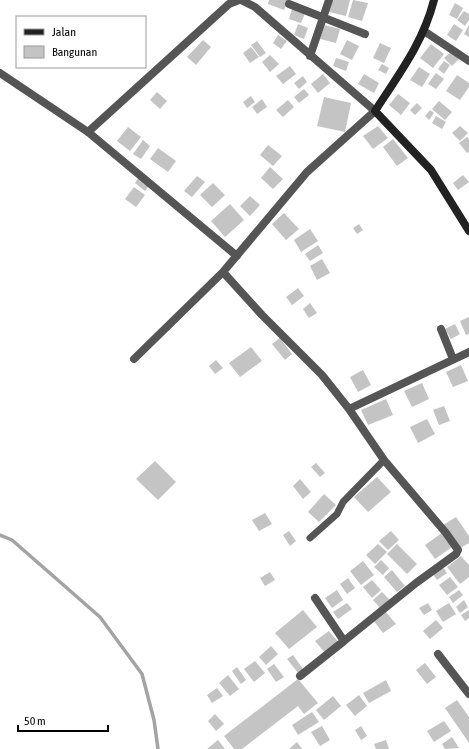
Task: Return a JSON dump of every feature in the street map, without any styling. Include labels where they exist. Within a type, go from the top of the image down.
[{"type":"street","points":[[88,132],[229,4],[242,0],[255,7],[375,111],[431,170],[469,231]]},
{"type":"street","points":[[310,56],[324,17],[328,0]]},
{"type":"street","points":[[134,360],[223,272],[307,172],[375,111],[416,48],[424,31],[434,0]]},
{"type":"street","points":[[289,4],[365,34]]},
{"type":"street","points":[[424,31],[469,61]]},
{"type":"street","points":[[0,73],[88,132],[237,256]]},
{"type":"street","points":[[223,272],[262,315],[306,357],[349,409],[384,460],[446,533],[458,551],[300,676]]},
{"type":"street","points":[[441,329],[453,359]]},
{"type":"street","points":[[349,409],[469,352]]},
{"type":"street","points":[[315,598],[344,641]]},
{"type":"street","points":[[438,654],[469,694]]},
{"type":"lane","points":[[310,538],[337,514],[342,502],[384,460]]},
{"type":"building","points":[[269,0],[288,0],[284,10],[268,4]]},
{"type":"building","points":[[332,0],[350,0],[346,16],[329,12]]},
{"type":"building","points":[[353,0],[368,3],[362,21],[348,17]]},
{"type":"building","points":[[455,3],[463,8],[457,19],[449,15]]},
{"type":"building","points":[[293,6],[306,11],[301,23],[289,19]]},
{"type":"building","points":[[464,11],[469,14],[469,20],[465,26],[457,20]]},
{"type":"building","points":[[298,24],[308,28],[304,39],[294,35]]},
{"type":"building","points":[[454,24],[463,30],[456,41],[447,35]]},
{"type":"building","points":[[324,25],[340,29],[336,43],[320,39]]},
{"type":"building","points":[[469,25],[469,37],[464,34]]},
{"type":"building","points":[[278,35],[287,41],[281,49],[273,43]]},
{"type":"building","points":[[203,40],[211,47],[196,65],[187,57]]},
{"type":"building","points":[[347,40],[359,46],[352,60],[340,54]]},
{"type":"building","points":[[257,41],[266,53],[260,57],[251,45]]},
{"type":"building","points":[[380,43],[391,48],[384,63],[373,58]]},
{"type":"building","points":[[431,44],[444,54],[433,68],[420,58]]},
{"type":"building","points":[[251,47],[259,57],[250,63],[243,53]]},
{"type":"building","points":[[452,51],[460,58],[452,66],[444,58]]},
{"type":"building","points":[[270,55],[279,64],[270,72],[262,62]]},
{"type":"building","points":[[336,58],[349,62],[346,71],[333,66]]},
{"type":"building","points":[[444,61],[450,65],[444,74],[438,69]]},
{"type":"building","points":[[382,64],[389,68],[386,74],[378,70]]},
{"type":"building","points":[[290,66],[296,74],[283,84],[276,76]]},
{"type":"building","points":[[419,67],[430,74],[422,87],[410,80]]},
{"type":"building","points":[[436,73],[444,79],[436,89],[428,84]]},
{"type":"building","points":[[323,74],[330,83],[318,93],[311,84]]},
{"type":"building","points":[[364,74],[379,83],[374,93],[358,84]]},
{"type":"building","points":[[457,75],[469,83],[469,87],[460,100],[446,91]]},
{"type":"building","points":[[303,76],[307,82],[299,89],[294,83]]},
{"type":"building","points":[[304,89],[309,95],[299,103],[294,97]]},
{"type":"building","points":[[157,92],[167,101],[160,109],[150,100]]},
{"type":"building","points":[[398,94],[410,103],[401,115],[389,105]]},
{"type":"building","points":[[251,96],[255,102],[247,108],[243,102]]},
{"type":"building","points":[[324,97],[351,103],[345,132],[317,126]]},
{"type":"building","points":[[262,99],[267,107],[257,114],[252,107]]},
{"type":"building","points":[[288,100],[294,107],[283,117],[276,110]]},
{"type":"building","points":[[439,101],[452,112],[445,120],[432,109]]},
{"type":"building","points":[[417,103],[422,108],[415,115],[410,110]]},
{"type":"building","points":[[430,110],[434,113],[429,120],[425,116]]},
{"type":"building","points":[[436,116],[446,122],[442,129],[432,123]]},
{"type":"building","points":[[378,126],[388,138],[373,149],[363,136]]},
{"type":"building","points":[[460,126],[468,133],[460,141],[452,133]]},
{"type":"building","points":[[128,127],[141,137],[130,151],[117,141]]},
{"type":"building","points":[[467,137],[469,139],[469,152],[467,153],[459,143]]},
{"type":"building","points":[[393,139],[408,158],[397,166],[383,147]]},
{"type":"building","points":[[143,140],[150,146],[141,159],[133,154]]},
{"type":"building","points":[[268,145],[282,156],[273,166],[260,155]]},
{"type":"building","points":[[158,148],[176,161],[168,172],[150,159]]},
{"type":"building","points":[[270,167],[283,179],[273,189],[261,178]]},
{"type":"building","points":[[463,175],[469,182],[458,190],[453,183]]},
{"type":"building","points":[[197,176],[205,182],[192,197],[184,191]]},
{"type":"building","points":[[138,178],[149,186],[145,191],[135,183]]},
{"type":"building","points":[[213,183],[225,195],[212,207],[200,195]]},
{"type":"building","points":[[134,187],[145,195],[136,207],[125,199]]},
{"type":"building","points":[[250,196],[260,205],[250,216],[240,206]]},
{"type":"building","points":[[230,204],[244,220],[225,237],[211,221]]},
{"type":"building","points":[[284,213],[299,229],[286,240],[272,224]]},
{"type":"building","points":[[359,224],[363,230],[357,234],[353,228]]},
{"type":"building","points":[[310,229],[318,241],[301,252],[294,240]]},
{"type":"building","points":[[318,245],[323,253],[310,261],[305,254]]},
{"type":"building","points":[[322,259],[330,273],[317,280],[310,266]]},
{"type":"building","points":[[298,288],[304,296],[292,305],[286,297]]},
{"type":"building","points":[[310,303],[317,313],[309,318],[303,309]]},
{"type":"building","points":[[469,317],[469,334],[466,335],[460,321]]},
{"type":"building","points":[[455,324],[460,334],[451,339],[445,329]]},
{"type":"building","points":[[280,338],[292,354],[285,360],[272,344]]},
{"type":"building","points":[[251,347],[262,361],[240,377],[229,363]]},
{"type":"building","points":[[216,360],[223,368],[215,374],[209,366]]},
{"type":"building","points":[[461,365],[468,381],[453,387],[446,372]]},
{"type":"building","points":[[363,370],[371,385],[358,392],[350,377]]},
{"type":"building","points":[[422,383],[429,399],[412,407],[404,391]]},
{"type":"building","points":[[386,399],[393,415],[368,425],[361,410]]},
{"type":"building","points":[[444,406],[450,421],[439,425],[433,410]]},
{"type":"building","points":[[427,419],[435,434],[418,443],[410,427]]},
{"type":"building","points":[[155,461],[176,482],[158,500],[136,479]]},
{"type":"building","points":[[316,463],[325,473],[320,477],[311,467]]},
{"type":"building","points":[[377,477],[391,492],[368,512],[354,497]]},
{"type":"building","points":[[300,479],[311,492],[303,499],[293,486]]},
{"type":"building","points":[[324,494],[336,505],[319,522],[308,512]]},
{"type":"building","points":[[265,513],[272,524],[259,531],[252,520]]},
{"type":"building","points":[[456,517],[469,536],[469,543],[459,549],[443,525]]},
{"type":"building","points":[[289,531],[296,541],[290,546],[283,535]]},
{"type":"building","points":[[391,531],[399,540],[388,550],[379,541]]},
{"type":"building","points":[[442,533],[452,547],[435,559],[425,545]]},
{"type":"building","points":[[378,544],[387,552],[375,564],[366,555]]},
{"type":"building","points":[[397,544],[417,564],[407,574],[387,554]]},
{"type":"building","points":[[461,556],[469,565],[469,577],[460,584],[447,567]]},
{"type":"building","points":[[381,560],[389,568],[383,575],[374,567]]},
{"type":"building","points":[[363,561],[374,575],[361,585],[350,571]]},
{"type":"building","points":[[442,566],[447,573],[437,580],[432,573]]},
{"type":"building","points":[[392,570],[405,586],[397,592],[384,577]]},
{"type":"building","points":[[270,572],[275,580],[265,586],[260,578]]},
{"type":"building","points":[[450,577],[458,587],[447,595],[439,585]]},
{"type":"building","points":[[348,578],[355,588],[347,594],[340,584]]},
{"type":"building","points":[[372,580],[381,590],[372,598],[363,587]]},
{"type":"building","points":[[337,590],[343,600],[332,608],[325,598]]},
{"type":"building","points":[[459,590],[463,595],[453,603],[449,597]]},
{"type":"building","points":[[382,592],[390,600],[381,609],[373,600]]},
{"type":"building","points":[[464,600],[468,607],[460,613],[456,607]]},
{"type":"building","points":[[347,603],[352,609],[338,619],[333,612]]},
{"type":"building","points":[[428,603],[432,610],[424,615],[419,608]]},
{"type":"building","points":[[449,603],[456,614],[443,622],[436,611]]},
{"type":"building","points":[[303,610],[317,627],[289,649],[275,633]]},
{"type":"building","points":[[469,610],[469,618],[465,621],[461,615]]},
{"type":"building","points":[[385,611],[396,624],[383,633],[373,620]]},
{"type":"building","points":[[436,620],[443,628],[430,639],[423,631]]},
{"type":"building","points":[[329,631],[339,643],[325,653],[315,641]]},
{"type":"building","points":[[271,646],[278,654],[266,665],[259,657]]},
{"type":"building","points":[[293,655],[303,669],[298,673],[287,659]]},
{"type":"building","points":[[255,661],[265,673],[254,682],[244,669]]},
{"type":"building","points":[[425,663],[436,677],[427,684],[416,670]]},
{"type":"building","points":[[274,664],[284,677],[276,682],[267,669]]},
{"type":"building","points":[[237,667],[246,680],[241,684],[232,671]]},
{"type":"building","points":[[228,675],[239,689],[230,696],[219,683]]},
{"type":"building","points":[[298,679],[318,703],[304,714],[298,706],[242,749],[234,749],[224,736]]},
{"type":"building","points":[[386,680],[391,691],[369,703],[363,693]]},
{"type":"building","points":[[217,688],[223,696],[212,703],[207,695]]},
{"type":"building","points":[[359,695],[367,706],[355,716],[346,705]]},
{"type":"building","points":[[333,696],[341,706],[324,720],[316,710]]},
{"type":"building","points":[[457,700],[469,717],[469,743],[445,708]]},
{"type":"building","points":[[312,712],[319,722],[298,735],[292,725]]},
{"type":"building","points":[[215,714],[224,724],[216,731],[208,721]]},
{"type":"building","points":[[444,721],[451,731],[434,742],[427,731]]},
{"type":"building","points":[[322,726],[330,740],[320,746],[311,732]]},
{"type":"building","points":[[361,726],[367,736],[361,740],[355,730]]},
{"type":"building","points":[[452,737],[459,748],[445,749],[442,744]]},
{"type":"building","points":[[218,740],[225,749],[207,749]]},
{"type":"building","points":[[386,740],[389,749],[376,749],[374,744]]},
{"type":"building","points":[[297,742],[302,749],[289,749]]},
{"type":"waterway","points":[[0,535],[12,540],[100,617],[142,674],[154,720],[158,749]]}]
